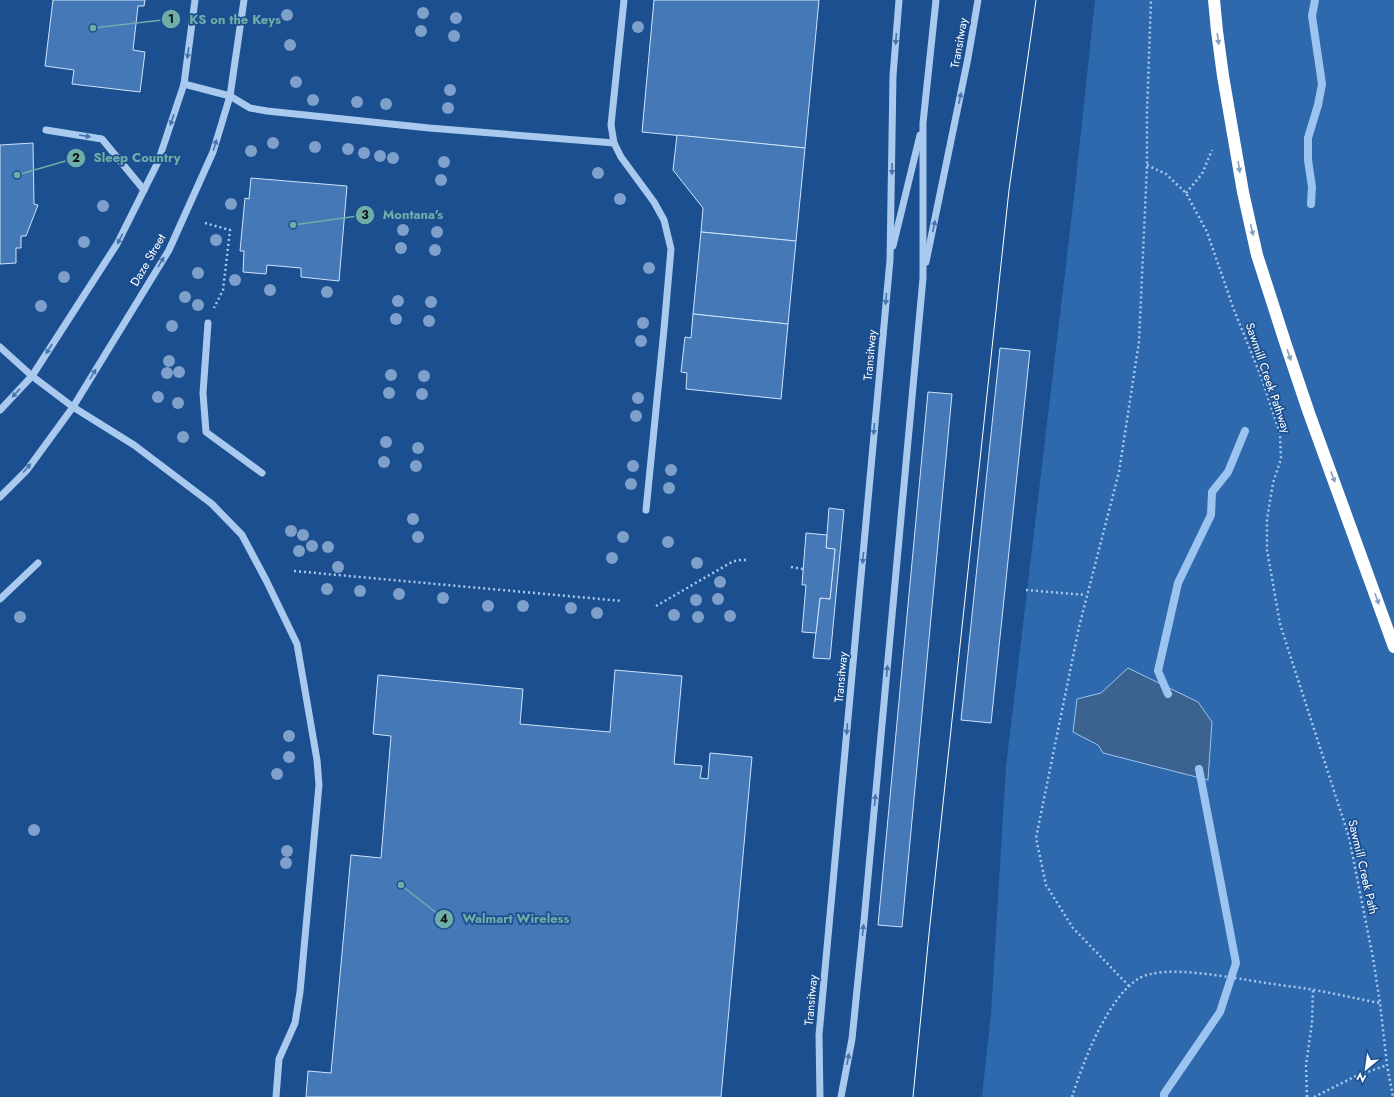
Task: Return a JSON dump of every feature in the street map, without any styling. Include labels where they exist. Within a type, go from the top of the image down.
[{"type":"highway","points":[[1214,0],[1223,76],[1243,192],[1258,255],[1306,405],[1394,647]]},
{"type":"street","points":[[0,410],[32,376],[117,244],[158,162],[184,84],[195,0]]},
{"type":"street","name":"Daze Street","points":[[0,496],[26,470],[73,407],[168,250],[213,152],[230,96],[244,0]]},
{"type":"street","points":[[624,0],[611,125],[614,143],[621,157],[654,202],[664,220],[671,249],[646,510]]},
{"type":"street","name":"Transitway","points":[[820,1097],[819,1035],[890,260],[893,76],[899,0]]},
{"type":"street","name":"Transitway","points":[[841,1097],[852,1039],[865,913],[923,278],[923,123],[936,0]]},
{"type":"street","name":"Transitway","points":[[923,278],[968,58],[978,0]]},
{"type":"street","points":[[184,84],[230,96],[250,108],[267,111],[436,128],[614,143]]},
{"type":"street","name":"Transitway","points":[[890,260],[923,123]]},
{"type":"street","points":[[46,130],[102,139],[144,190]]},
{"type":"street","points":[[208,323],[203,393],[206,432],[262,472]]},
{"type":"street","points":[[0,347],[32,376],[73,407],[134,445],[212,504],[242,535],[266,580],[296,644],[317,760],[319,785],[296,1023],[279,1059],[276,1097]]},
{"type":"street","points":[[0,599],[38,563]]},
{"type":"path","points":[[1129,986],[1073,928],[1046,885],[1036,838],[1086,595],[1119,472],[1139,342],[1147,165],[1147,112],[1151,0]]},
{"type":"path","points":[[1186,193],[1202,174],[1212,150]]},
{"type":"path","name":"Sawmill Creek Pathway","points":[[1147,165],[1166,174],[1186,193],[1207,232],[1234,310],[1262,379],[1280,434],[1281,459],[1273,483],[1267,519],[1267,550],[1280,624]]},
{"type":"path","points":[[206,223],[230,230],[223,290],[208,323]]},
{"type":"path","points":[[656,606],[732,562],[748,560]]},
{"type":"path","points":[[791,567],[803,568]]},
{"type":"path","points":[[294,571],[622,601]]},
{"type":"path","points":[[1026,590],[1086,595]]},
{"type":"path","name":"Sawmill Creek Path","points":[[1280,624],[1349,837],[1373,958],[1387,1066],[1393,1097]]},
{"type":"path","points":[[1072,1097],[1097,1034],[1110,1010],[1129,986],[1139,978],[1150,974],[1176,972],[1200,973],[1313,990],[1380,1003]]},
{"type":"path","points":[[1307,1097],[1306,1065],[1312,1023],[1313,990]]},
{"type":"path","points":[[1314,1097],[1354,1077],[1387,1066]]},
{"type":"shaded area","points":[[1095,0],[1394,0],[1394,1097],[982,1097],[991,1014],[1006,767],[1074,197]],"holes":[[[1128,668],[1103,753],[1098,745],[1101,693]]]},
{"type":"shaded area","points":[[1128,668],[1198,702],[1212,722],[1208,780],[1103,753],[1098,745],[1073,732],[1077,699],[1101,693]]},
{"type":"building","points":[[53,0],[145,0],[144,6],[138,6],[133,50],[145,52],[140,92],[72,84],[74,70],[45,66]]},
{"type":"building","points":[[654,0],[819,0],[805,148],[642,132]]},
{"type":"building","points":[[677,135],[805,148],[796,241],[701,232],[703,208],[673,170]]},
{"type":"building","points":[[33,143],[34,204],[38,205],[26,236],[21,236],[21,248],[16,248],[16,263],[0,264],[0,145]]},
{"type":"building","points":[[251,178],[347,186],[339,281],[301,277],[301,268],[267,265],[266,274],[243,272],[244,251],[240,251],[245,198],[249,199]]},
{"type":"building","points":[[701,232],[796,241],[788,324],[693,314]]},
{"type":"building","points":[[693,314],[788,324],[781,399],[686,389],[687,373],[681,372],[685,337],[691,338]]},
{"type":"building","points":[[1000,348],[1030,351],[991,723],[961,720]]},
{"type":"building","points":[[928,392],[952,394],[902,927],[878,925]]},
{"type":"building","points":[[829,508],[844,510],[830,659],[813,658],[820,598],[830,599],[835,549],[826,548]]},
{"type":"building","points":[[806,533],[827,535],[826,548],[835,549],[830,599],[820,598],[816,633],[802,632],[806,585],[802,585]]},
{"type":"building","points":[[615,670],[682,676],[674,764],[702,766],[700,778],[708,779],[710,753],[752,757],[721,1097],[306,1097],[308,1071],[331,1073],[351,855],[381,858],[391,736],[373,734],[378,675],[523,689],[520,724],[610,732]]},
{"type":"waterway","points":[[1311,204],[1312,187],[1308,160],[1308,138],[1318,105],[1322,84],[1312,16],[1315,0]]},
{"type":"waterway","points":[[1168,694],[1158,671],[1178,583],[1211,515],[1212,492],[1228,472],[1245,431]]},
{"type":"waterway","points":[[1164,1097],[1164,1094],[1220,1012],[1236,963],[1199,769]]},
{"type":"tram line","points":[[913,1097],[929,934],[1009,190],[1036,0]]},
{"type":"place","name":"KS on the Keys","points":[[93,28]]},
{"type":"place","name":"Sleep Country","points":[[17,175]]},
{"type":"place","name":"Montana's","points":[[293,225]]},
{"type":"place","name":"Walmart Wireless","points":[[401,885]]}]
